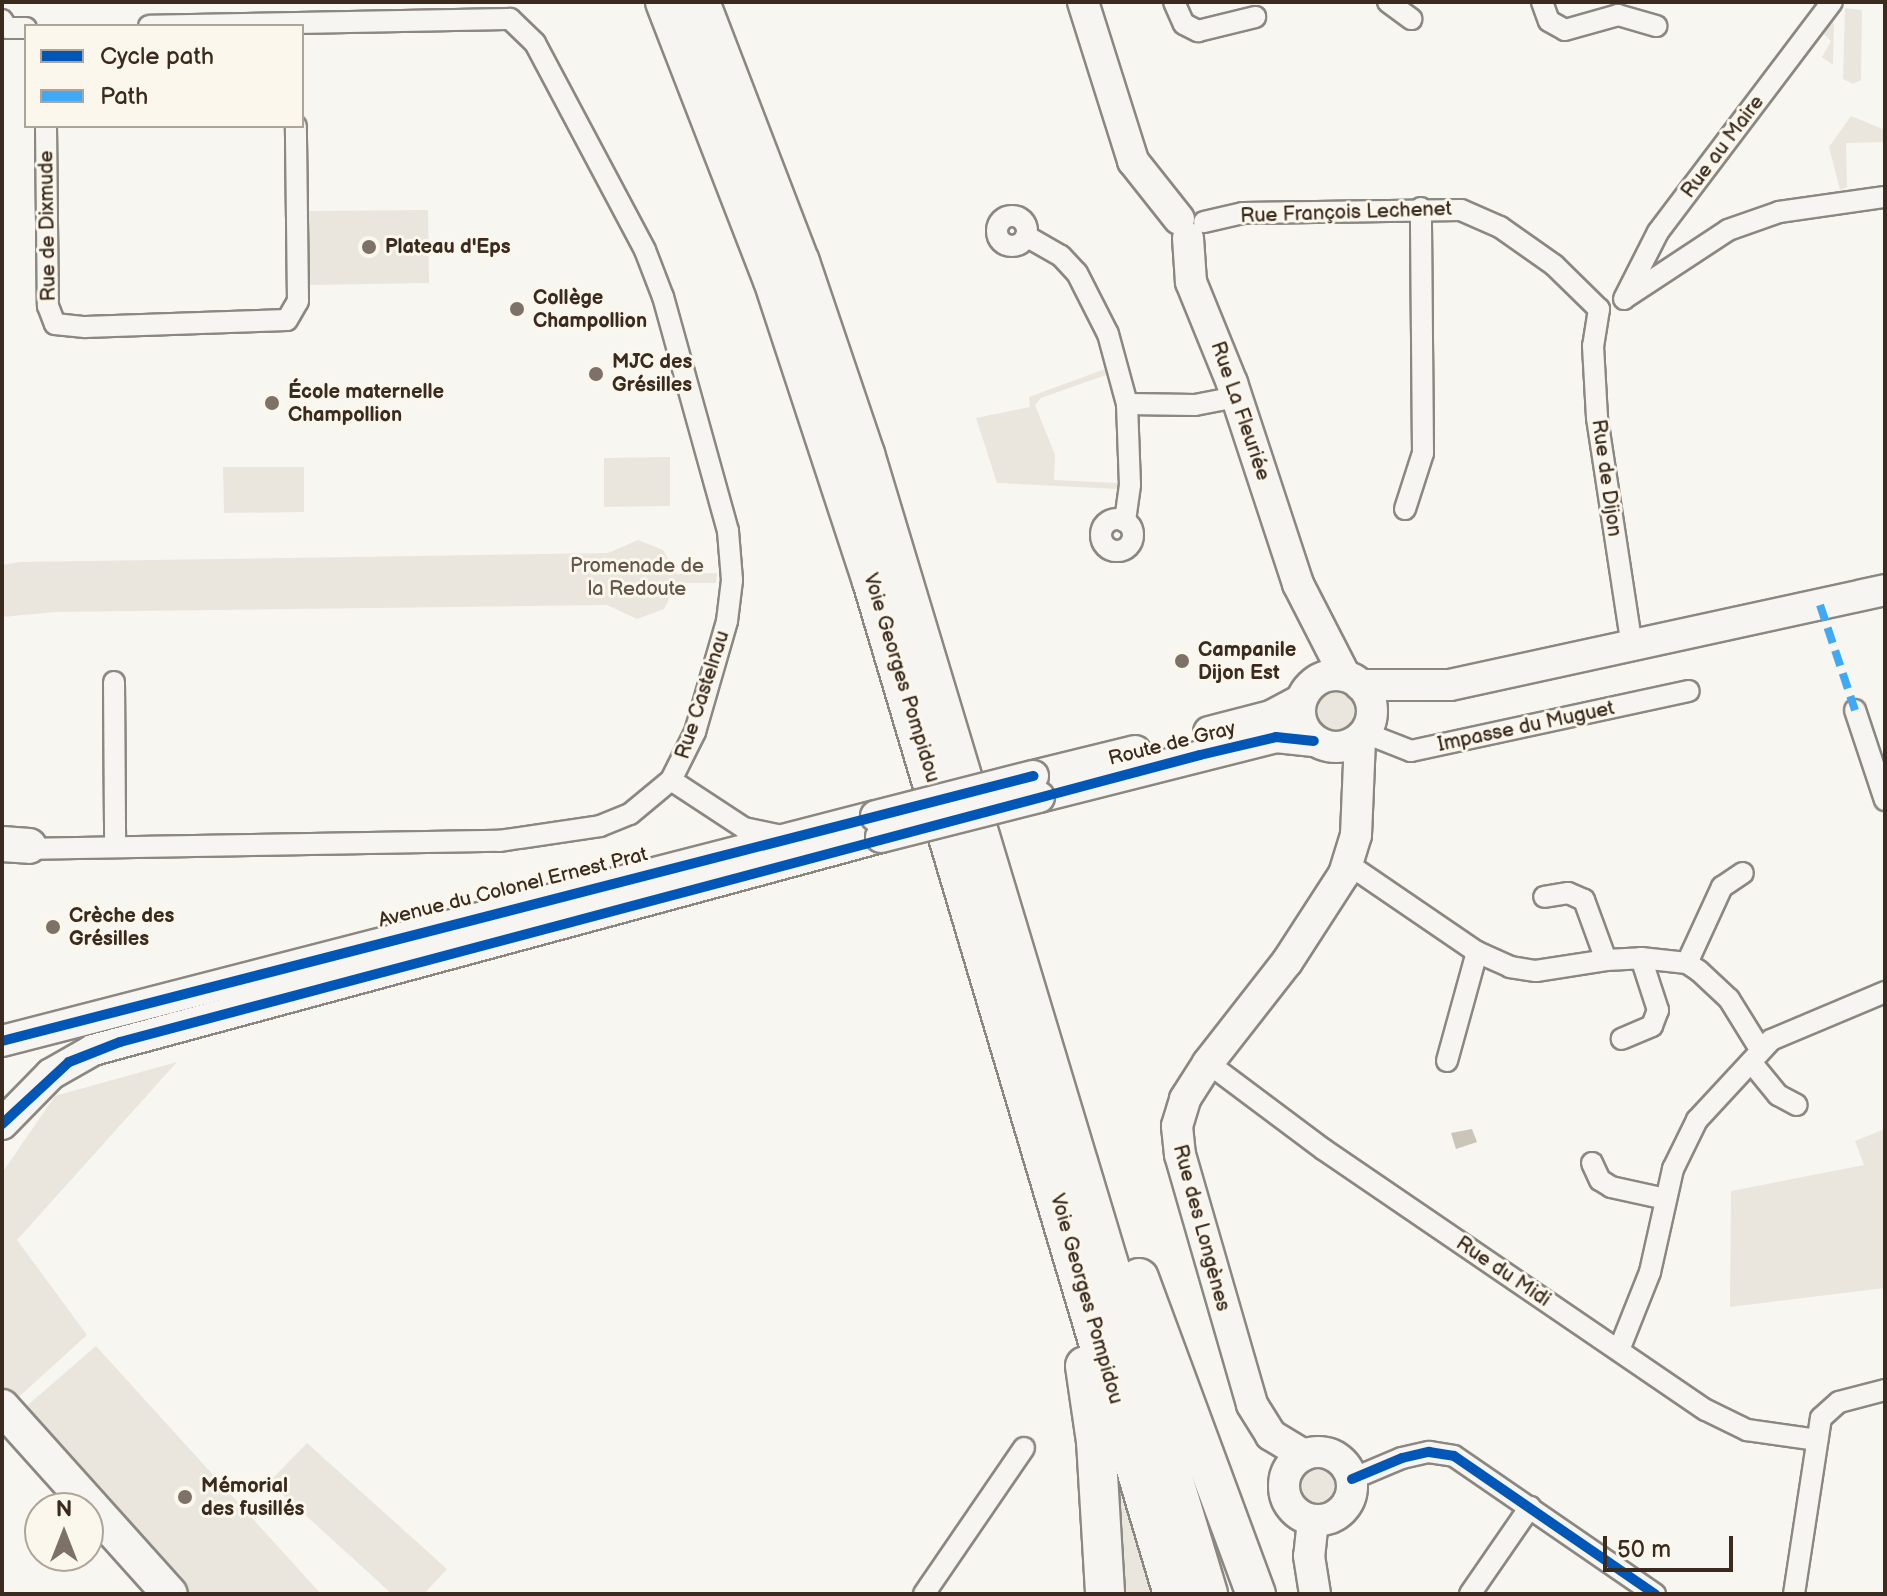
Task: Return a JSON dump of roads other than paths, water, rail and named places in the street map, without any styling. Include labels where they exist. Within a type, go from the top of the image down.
[{"type":"highway","name":"Voie Georges Pompidou","points":[[665,2],[778,295],[872,581],[1173,1594]]},
{"type":"highway","name":"Voie Georges Pompidou","points":[[700,2],[800,262],[865,454],[1034,1006],[1208,1594]]},
{"type":"highway","points":[[1034,1006],[1256,1594]]},
{"type":"highway","points":[[1051,1178],[1092,1410],[1105,1594]]},
{"type":"main road","points":[[1083,2],[1133,161],[1190,226]]},
{"type":"main road","name":"Rue La Fleuriée","points":[[1190,226],[1191,282],[1236,397],[1298,584],[1353,680]]},
{"type":"main road","name":"Rue La Fleuriée","points":[[1298,584],[1305,694]]},
{"type":"main road","points":[[1352,849],[1338,768],[1320,743],[1304,729],[1305,694],[1326,676],[1450,685],[1885,590]]},
{"type":"main road","points":[[1353,680],[1372,702],[1366,731]]},
{"type":"main road","points":[[1320,743],[1350,745],[1366,731],[1450,685]]},
{"type":"main road","name":"Route de Gray","points":[[1036,786],[1271,716],[1305,694]]},
{"type":"main road","name":"Rue des Longènes","points":[[1304,1455],[1271,1435],[1252,1404],[1180,1155],[1180,1112],[1208,1063],[1287,962],[1352,849],[1366,731]]},
{"type":"main road","name":"Route de Gray","points":[[1036,786],[1276,737],[1320,743]]},
{"type":"main road","name":"Avenue du Colonel Ernest Prat","points":[[2,1124],[51,1074],[93,1050],[878,827],[1036,786]]},
{"type":"main road","name":"Avenue du Colonel Ernest Prat","points":[[2,1041],[789,837],[878,827]]},
{"type":"main road","points":[[2,1025],[42,1032]]},
{"type":"main road","points":[[2,1407],[170,1594]]},
{"type":"main road","points":[[2,1433],[55,1492]]},
{"type":"main road","points":[[1304,1455],[1333,1455],[1352,1479],[1343,1509],[1313,1520],[1294,1510],[1284,1491],[1288,1470],[1304,1455]]},
{"type":"main road","points":[[1313,1520],[1309,1556],[1315,1594]]},
{"type":"main road","points":[[104,1547],[147,1594]]},
{"type":"street","points":[[1174,2],[1184,24],[1198,31],[1255,17]]},
{"type":"street","points":[[1388,2],[1411,19]]},
{"type":"street","points":[[1542,2],[1549,21],[1565,30],[1618,15],[1656,26]]},
{"type":"street","name":"Rue au Maire","points":[[1624,299],[1658,232],[1832,2]]},
{"type":"street","name":"Rue Castelnau","points":[[11,848],[530,839],[600,826],[630,814],[671,780],[695,732],[727,621],[732,580],[728,531],[679,346],[645,250],[535,43],[511,10],[295,24]]},
{"type":"street","name":"Rue de Dixmude","points":[[46,128],[48,306],[55,324],[274,324],[287,320],[298,301],[296,128]]},
{"type":"street","points":[[1599,309],[1624,299],[1728,230],[1779,212],[1885,197]]},
{"type":"street","name":"Rue François Lechenet","points":[[1190,226],[1243,213],[1421,208],[1461,210],[1490,220],[1554,265],[1599,309]]},
{"type":"street","points":[[1405,509],[1423,453],[1421,208]]},
{"type":"street","points":[[1026,236],[1061,256],[1090,291],[1127,404],[1130,485],[1125,522]]},
{"type":"street","name":"Rue de Dijon","points":[[1599,309],[1593,346],[1596,406],[1632,646]]},
{"type":"street","points":[[1127,404],[1195,405],[1236,397]]},
{"type":"street","points":[[114,682],[115,844]]},
{"type":"street","name":"Impasse du Muguet","points":[[1366,731],[1411,751],[1689,691]]},
{"type":"street","points":[[1855,710],[1883,787]]},
{"type":"street","points":[[671,780],[744,828],[789,837]]},
{"type":"street","points":[[1352,849],[1477,952],[1510,967],[1536,971],[1641,958],[1687,963],[1729,999],[1755,1055],[1781,1099],[1797,1105]]},
{"type":"street","points":[[1687,963],[1722,887],[1743,873]]},
{"type":"street","points":[[1544,897],[1568,893],[1584,900],[1606,960]]},
{"type":"street","points":[[1447,1061],[1477,952]]},
{"type":"street","points":[[1622,1039],[1647,1030],[1658,1016],[1641,958]]},
{"type":"street","points":[[1619,1350],[1650,1272],[1666,1199],[1689,1132],[1714,1097],[1755,1055],[1810,1020],[1885,992]]},
{"type":"street","name":"Rue du Midi","points":[[1208,1063],[1323,1149],[1738,1427],[1817,1440]]},
{"type":"street","points":[[1592,1163],[1600,1180],[1611,1187],[1666,1199]]},
{"type":"street","points":[[1794,1594],[1821,1418],[1832,1405],[1885,1390]]},
{"type":"street","points":[[924,1594],[1024,1448]]},
{"type":"street","points":[[1352,1479],[1402,1458],[1440,1453],[1454,1456],[1655,1594]]},
{"type":"street","points":[[1470,1594],[1530,1507]]},
{"type":"place","name":"Plateau d'Eps","points":[[369,247]]},
{"type":"place","name":"Collège Champollion","points":[[517,309]]},
{"type":"place","name":"MJC des Grésilles","points":[[596,374]]},
{"type":"place","name":"École maternelle Champollion","points":[[272,403]]},
{"type":"place","name":"Campanile Dijon Est","points":[[1182,661]]},
{"type":"place","name":"Crèche des Grésilles","points":[[53,927]]},
{"type":"place","name":"Mémorial des fusillés","points":[[185,1497]]},
{"type":"park label","name":"Promenade de la Redoute","points":[[637,578]]}]
